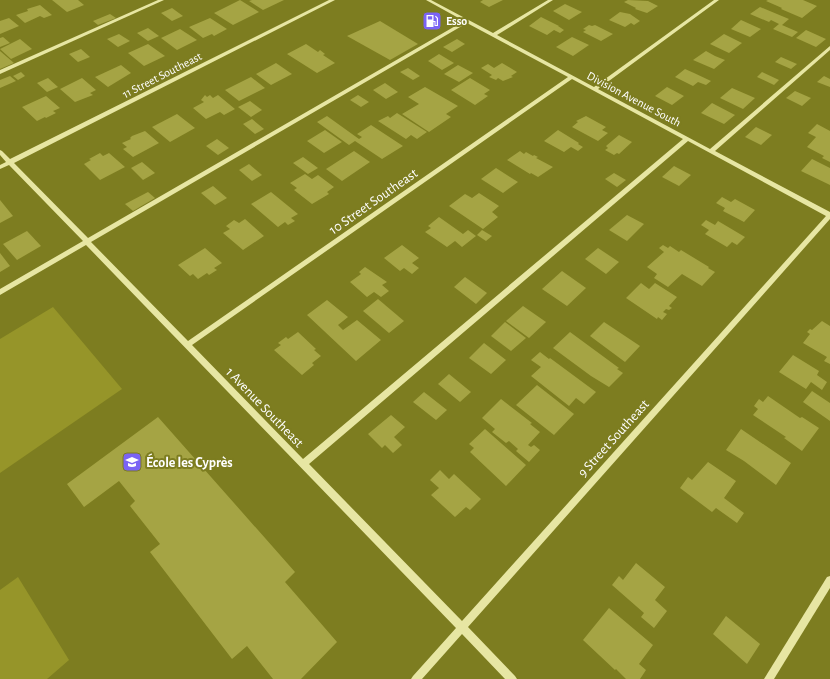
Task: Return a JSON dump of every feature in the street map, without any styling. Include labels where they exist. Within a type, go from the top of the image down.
[{"type":"street","points":[[0,72],[162,0]]},
{"type":"street","name":"11 Street Southeast","points":[[0,167],[333,0]]},
{"type":"street","name":"Division Avenue South","points":[[428,0],[830,215]]},
{"type":"street","points":[[493,35],[551,0]]},
{"type":"street","points":[[594,89],[717,0]]},
{"type":"street","points":[[0,292],[467,21]]},
{"type":"street","points":[[711,151],[830,47]]},
{"type":"street","name":"10 Street Southeast","points":[[187,345],[572,77]]},
{"type":"street","points":[[303,464],[687,139]]},
{"type":"street","name":"1 Avenue Southeast","points":[[0,152],[512,679]]},
{"type":"street","name":"9 Street Southeast","points":[[416,679],[830,215]]},
{"type":"street","points":[[770,679],[830,580]]},
{"type":"shaded area","points":[[53,307],[122,389],[0,473],[0,339]]},
{"type":"shaded area","points":[[18,577],[69,660],[47,679],[0,679],[0,590]]},
{"type":"building","points":[[52,0],[78,0],[84,5],[67,12]]},
{"type":"building","points":[[240,0],[259,12],[233,25],[214,13]]},
{"type":"building","points":[[284,0],[263,10],[249,1]]},
{"type":"building","points":[[483,0],[503,0],[489,7],[480,2]]},
{"type":"building","points":[[628,0],[648,1],[658,6],[647,13],[635,9],[636,8],[624,2]]},
{"type":"building","points":[[803,0],[817,6],[802,18],[766,1]]},
{"type":"building","points":[[565,4],[582,12],[569,20],[553,11]]},
{"type":"building","points":[[40,5],[52,15],[44,18],[40,16],[25,23],[16,15],[28,11],[27,9]]},
{"type":"building","points":[[760,7],[789,19],[782,25],[798,32],[792,37],[773,29],[779,24],[771,20],[769,22],[750,14]]},
{"type":"building","points":[[172,8],[183,16],[172,21],[161,13]]},
{"type":"building","points":[[620,12],[630,14],[640,21],[634,25],[631,23],[625,27],[609,20]]},
{"type":"building","points":[[110,14],[116,18],[98,25],[93,21]]},
{"type":"building","points":[[541,17],[564,30],[560,33],[554,30],[547,35],[529,26]]},
{"type":"building","points":[[9,18],[19,26],[0,34],[0,21]]},
{"type":"building","points":[[210,18],[227,29],[214,36],[212,34],[203,38],[189,27]]},
{"type":"building","points":[[741,20],[761,29],[750,37],[731,29]]},
{"type":"building","points":[[380,21],[418,44],[390,60],[347,36]]},
{"type":"building","points":[[589,25],[595,25],[613,34],[601,41],[583,32],[586,30],[583,29]]},
{"type":"building","points":[[148,28],[159,36],[148,41],[137,33]]},
{"type":"building","points":[[180,29],[197,40],[177,50],[161,38]]},
{"type":"building","points":[[806,30],[826,39],[816,47],[796,38]]},
{"type":"building","points":[[119,34],[130,41],[118,47],[107,39]]},
{"type":"building","points":[[724,34],[742,43],[729,53],[710,44]]},
{"type":"building","points":[[3,37],[10,43],[0,47],[0,38]]},
{"type":"building","points":[[572,37],[589,45],[573,56],[556,47]]},
{"type":"building","points":[[20,39],[32,49],[11,59],[0,49]]},
{"type":"building","points":[[457,39],[465,44],[452,52],[443,47]]},
{"type":"building","points":[[148,44],[165,56],[144,66],[128,53]]},
{"type":"building","points":[[306,44],[318,52],[320,50],[325,54],[323,55],[335,63],[317,73],[287,54]]},
{"type":"building","points":[[81,49],[90,57],[78,62],[69,54]]},
{"type":"building","points":[[0,51],[14,63],[0,69]]},
{"type":"building","points":[[706,51],[725,60],[714,69],[693,60]]},
{"type":"building","points":[[439,54],[454,63],[442,70],[428,61]]},
{"type":"building","points":[[781,57],[797,64],[791,69],[775,62]]},
{"type":"building","points":[[276,63],[292,74],[271,85],[256,74]]},
{"type":"building","points":[[502,63],[517,72],[511,76],[513,77],[503,81],[498,78],[496,80],[489,77],[492,75],[481,68],[488,64],[494,68]]},
{"type":"building","points":[[121,65],[131,73],[108,87],[95,77]]},
{"type":"building","points":[[458,65],[473,73],[459,82],[444,74]]},
{"type":"building","points":[[408,68],[420,76],[413,80],[400,72]]},
{"type":"building","points":[[685,69],[711,81],[706,85],[698,82],[693,86],[675,77]]},
{"type":"building","points":[[21,72],[25,76],[18,80],[13,76]]},
{"type":"building","points":[[762,72],[779,80],[774,85],[757,77]]},
{"type":"building","points":[[10,76],[16,81],[0,88],[0,80]]},
{"type":"building","points":[[824,76],[830,79],[830,87],[817,82]]},
{"type":"building","points":[[251,77],[265,88],[239,101],[225,90]]},
{"type":"building","points":[[48,78],[58,87],[47,92],[37,83]]},
{"type":"building","points":[[82,78],[96,90],[90,93],[93,95],[75,102],[60,89]]},
{"type":"building","points":[[470,78],[490,90],[484,94],[488,96],[475,105],[451,90]]},
{"type":"building","points":[[385,83],[398,92],[386,99],[373,90]]},
{"type":"building","points":[[425,87],[458,106],[446,114],[451,117],[429,132],[402,114],[419,104],[408,97]]},
{"type":"building","points":[[667,87],[684,96],[672,105],[655,96]]},
{"type":"building","points":[[732,88],[755,98],[743,109],[720,98]]},
{"type":"building","points":[[795,91],[811,98],[802,106],[786,98]]},
{"type":"building","points":[[205,95],[207,97],[210,95],[213,98],[218,95],[235,109],[224,115],[220,112],[206,119],[193,108],[204,102],[201,100]]},
{"type":"building","points":[[358,95],[369,102],[361,107],[350,100]]},
{"type":"building","points":[[46,96],[60,108],[53,111],[56,113],[37,121],[22,107]]},
{"type":"building","points":[[250,101],[262,110],[251,117],[238,107]]},
{"type":"building","points":[[712,103],[735,115],[724,124],[701,113]]},
{"type":"building","points":[[397,113],[427,132],[417,139],[411,135],[406,139],[378,121],[388,116],[390,118]]},
{"type":"building","points":[[177,114],[195,128],[170,142],[152,127]]},
{"type":"building","points":[[327,116],[359,139],[362,137],[357,134],[371,125],[403,146],[382,159],[355,141],[349,145],[317,122]]},
{"type":"building","points":[[586,116],[606,127],[602,130],[608,133],[598,141],[572,127],[578,122],[576,121]]},
{"type":"building","points":[[252,119],[264,129],[255,134],[243,124]]},
{"type":"building","points":[[817,124],[830,131],[830,162],[822,158],[824,156],[807,147],[816,137],[808,133]]},
{"type":"building","points":[[756,127],[772,135],[761,145],[745,137]]},
{"type":"building","points":[[325,130],[342,142],[324,153],[307,141]]},
{"type":"building","points":[[558,130],[583,147],[578,151],[571,147],[564,152],[544,141]]},
{"type":"building","points":[[145,131],[159,143],[133,157],[123,149],[127,147],[122,143],[131,139],[130,138],[132,136]]},
{"type":"building","points":[[619,135],[632,142],[619,154],[617,153],[614,155],[605,150],[608,148],[606,146]]},
{"type":"building","points":[[217,139],[229,148],[218,155],[206,146]]},
{"type":"building","points":[[354,151],[370,162],[342,181],[326,169]]},
{"type":"building","points":[[520,151],[524,154],[526,152],[533,156],[534,155],[538,157],[536,158],[553,167],[538,177],[531,173],[530,174],[507,160]]},
{"type":"building","points":[[100,153],[103,156],[109,153],[125,167],[100,180],[84,164],[91,160],[89,159]]},
{"type":"building","points":[[303,157],[318,168],[308,174],[293,163]]},
{"type":"building","points":[[812,159],[830,168],[830,185],[801,171]]},
{"type":"building","points":[[142,162],[155,173],[143,180],[131,168]]},
{"type":"building","points":[[249,164],[262,175],[252,181],[239,170]]},
{"type":"building","points":[[674,166],[691,175],[679,186],[662,177]]},
{"type":"building","points":[[496,168],[518,182],[503,193],[481,179]]},
{"type":"building","points":[[614,173],[626,180],[617,187],[605,179]]},
{"type":"building","points":[[305,174],[312,179],[318,175],[334,187],[327,192],[329,194],[312,204],[294,190],[297,188],[290,183]]},
{"type":"building","points":[[213,186],[227,198],[215,205],[201,193]]},
{"type":"building","points":[[148,192],[155,198],[133,211],[125,204]]},
{"type":"building","points":[[271,192],[298,214],[291,218],[295,221],[288,225],[285,222],[278,227],[251,204]]},
{"type":"building","points":[[479,193],[499,206],[492,212],[498,217],[483,229],[449,206],[465,194],[472,198]]},
{"type":"building","points":[[722,197],[731,202],[735,199],[755,210],[744,222],[723,211],[725,208],[716,203]]},
{"type":"building","points":[[0,200],[13,216],[0,223]]},
{"type":"building","points":[[627,215],[644,224],[627,241],[609,230]]},
{"type":"building","points":[[439,217],[463,234],[468,230],[476,236],[462,247],[455,241],[447,247],[425,232],[431,228],[428,226]]},
{"type":"building","points":[[245,219],[264,236],[243,250],[223,233],[230,229],[226,226],[234,220],[239,223]]},
{"type":"building","points":[[706,220],[715,225],[718,221],[745,237],[737,245],[732,242],[727,247],[705,234],[709,230],[701,225]]},
{"type":"building","points":[[482,230],[492,236],[486,241],[477,235]]},
{"type":"building","points":[[27,231],[41,246],[17,260],[3,244]]},
{"type":"building","points":[[402,245],[419,258],[412,263],[419,268],[412,274],[404,268],[400,271],[384,258]]},
{"type":"building","points":[[663,245],[668,248],[670,246],[679,252],[681,250],[715,272],[702,286],[682,274],[668,287],[654,278],[657,274],[647,267],[664,252],[659,248]]},
{"type":"building","points":[[205,248],[222,263],[214,268],[217,270],[209,275],[207,273],[198,279],[193,274],[190,276],[178,265]]},
{"type":"building","points":[[598,248],[619,262],[606,274],[585,259]]},
{"type":"building","points":[[0,253],[10,266],[0,272]]},
{"type":"building","points":[[365,267],[387,282],[382,285],[389,291],[381,297],[374,292],[367,297],[350,282],[361,274],[359,272]]},
{"type":"building","points":[[562,271],[586,288],[567,306],[542,289]]},
{"type":"building","points":[[465,277],[487,293],[476,304],[454,287]]},
{"type":"building","points":[[641,283],[649,289],[655,283],[677,297],[669,306],[672,308],[669,310],[666,309],[663,312],[667,314],[662,320],[658,317],[657,319],[626,298]]},
{"type":"building","points":[[378,299],[404,321],[389,333],[363,311]]},
{"type":"building","points":[[327,300],[348,317],[338,325],[343,330],[357,320],[381,340],[356,361],[307,315]]},
{"type":"building","points":[[523,306],[546,322],[529,338],[506,321]]},
{"type":"building","points":[[822,321],[830,326],[830,364],[824,361],[827,357],[803,343],[810,334],[807,332],[810,329],[812,330]]},
{"type":"building","points":[[505,322],[526,338],[511,351],[491,336]]},
{"type":"building","points":[[604,322],[640,346],[625,362],[590,336]]},
{"type":"building","points":[[298,332],[316,349],[314,350],[321,356],[312,363],[314,365],[302,375],[274,350],[281,345],[278,343],[286,337],[288,339]]},
{"type":"building","points":[[570,332],[619,368],[617,369],[623,373],[609,387],[591,376],[553,348]]},
{"type":"building","points":[[484,343],[506,360],[491,374],[469,358]]},
{"type":"building","points":[[540,352],[596,392],[584,404],[576,398],[569,406],[531,376],[541,367],[531,360]]},
{"type":"building","points":[[793,355],[819,371],[817,375],[827,382],[822,390],[811,382],[806,389],[779,372]]},
{"type":"building","points":[[449,374],[471,392],[460,402],[438,384]]},
{"type":"building","points":[[537,385],[574,414],[554,435],[516,405]]},
{"type":"building","points":[[812,391],[830,403],[830,421],[803,402]]},
{"type":"building","points":[[424,392],[447,410],[436,420],[413,402]]},
{"type":"building","points":[[768,396],[800,418],[802,417],[819,428],[802,451],[784,438],[786,437],[753,415],[758,409],[754,406],[759,399],[763,402]]},
{"type":"building","points":[[501,399],[532,423],[530,424],[540,432],[528,445],[531,447],[534,445],[540,450],[529,462],[516,451],[518,449],[509,441],[506,443],[492,432],[495,429],[482,418]]},
{"type":"building","points":[[391,415],[405,427],[394,437],[402,445],[393,453],[385,445],[382,448],[368,434]]},
{"type":"building","points":[[158,417],[295,572],[285,582],[337,642],[301,679],[273,679],[247,646],[232,659],[150,552],[160,544],[130,506],[135,501],[119,481],[84,507],[67,484]]},
{"type":"building","points":[[485,429],[526,465],[506,486],[470,452],[474,448],[469,444]]},
{"type":"building","points":[[741,429],[791,463],[776,485],[744,461],[726,450]]},
{"type":"building","points":[[708,462],[736,481],[724,498],[744,513],[737,523],[716,508],[712,512],[680,488],[688,477],[692,480]]},
{"type":"building","points":[[440,470],[449,479],[454,474],[481,499],[470,510],[466,507],[455,517],[431,495],[439,488],[430,480]]},
{"type":"building","points":[[636,563],[665,587],[655,600],[667,611],[654,628],[641,617],[644,613],[612,585],[619,576],[623,580]]},
{"type":"building","points":[[609,608],[653,645],[639,664],[646,670],[640,679],[626,679],[583,640]]},
{"type":"building","points":[[726,616],[760,644],[747,664],[713,634]]},
{"type":"place","name":"Esso","points":[[432,21]]},
{"type":"place","name":"École les Cyprès","points":[[132,462]]}]
